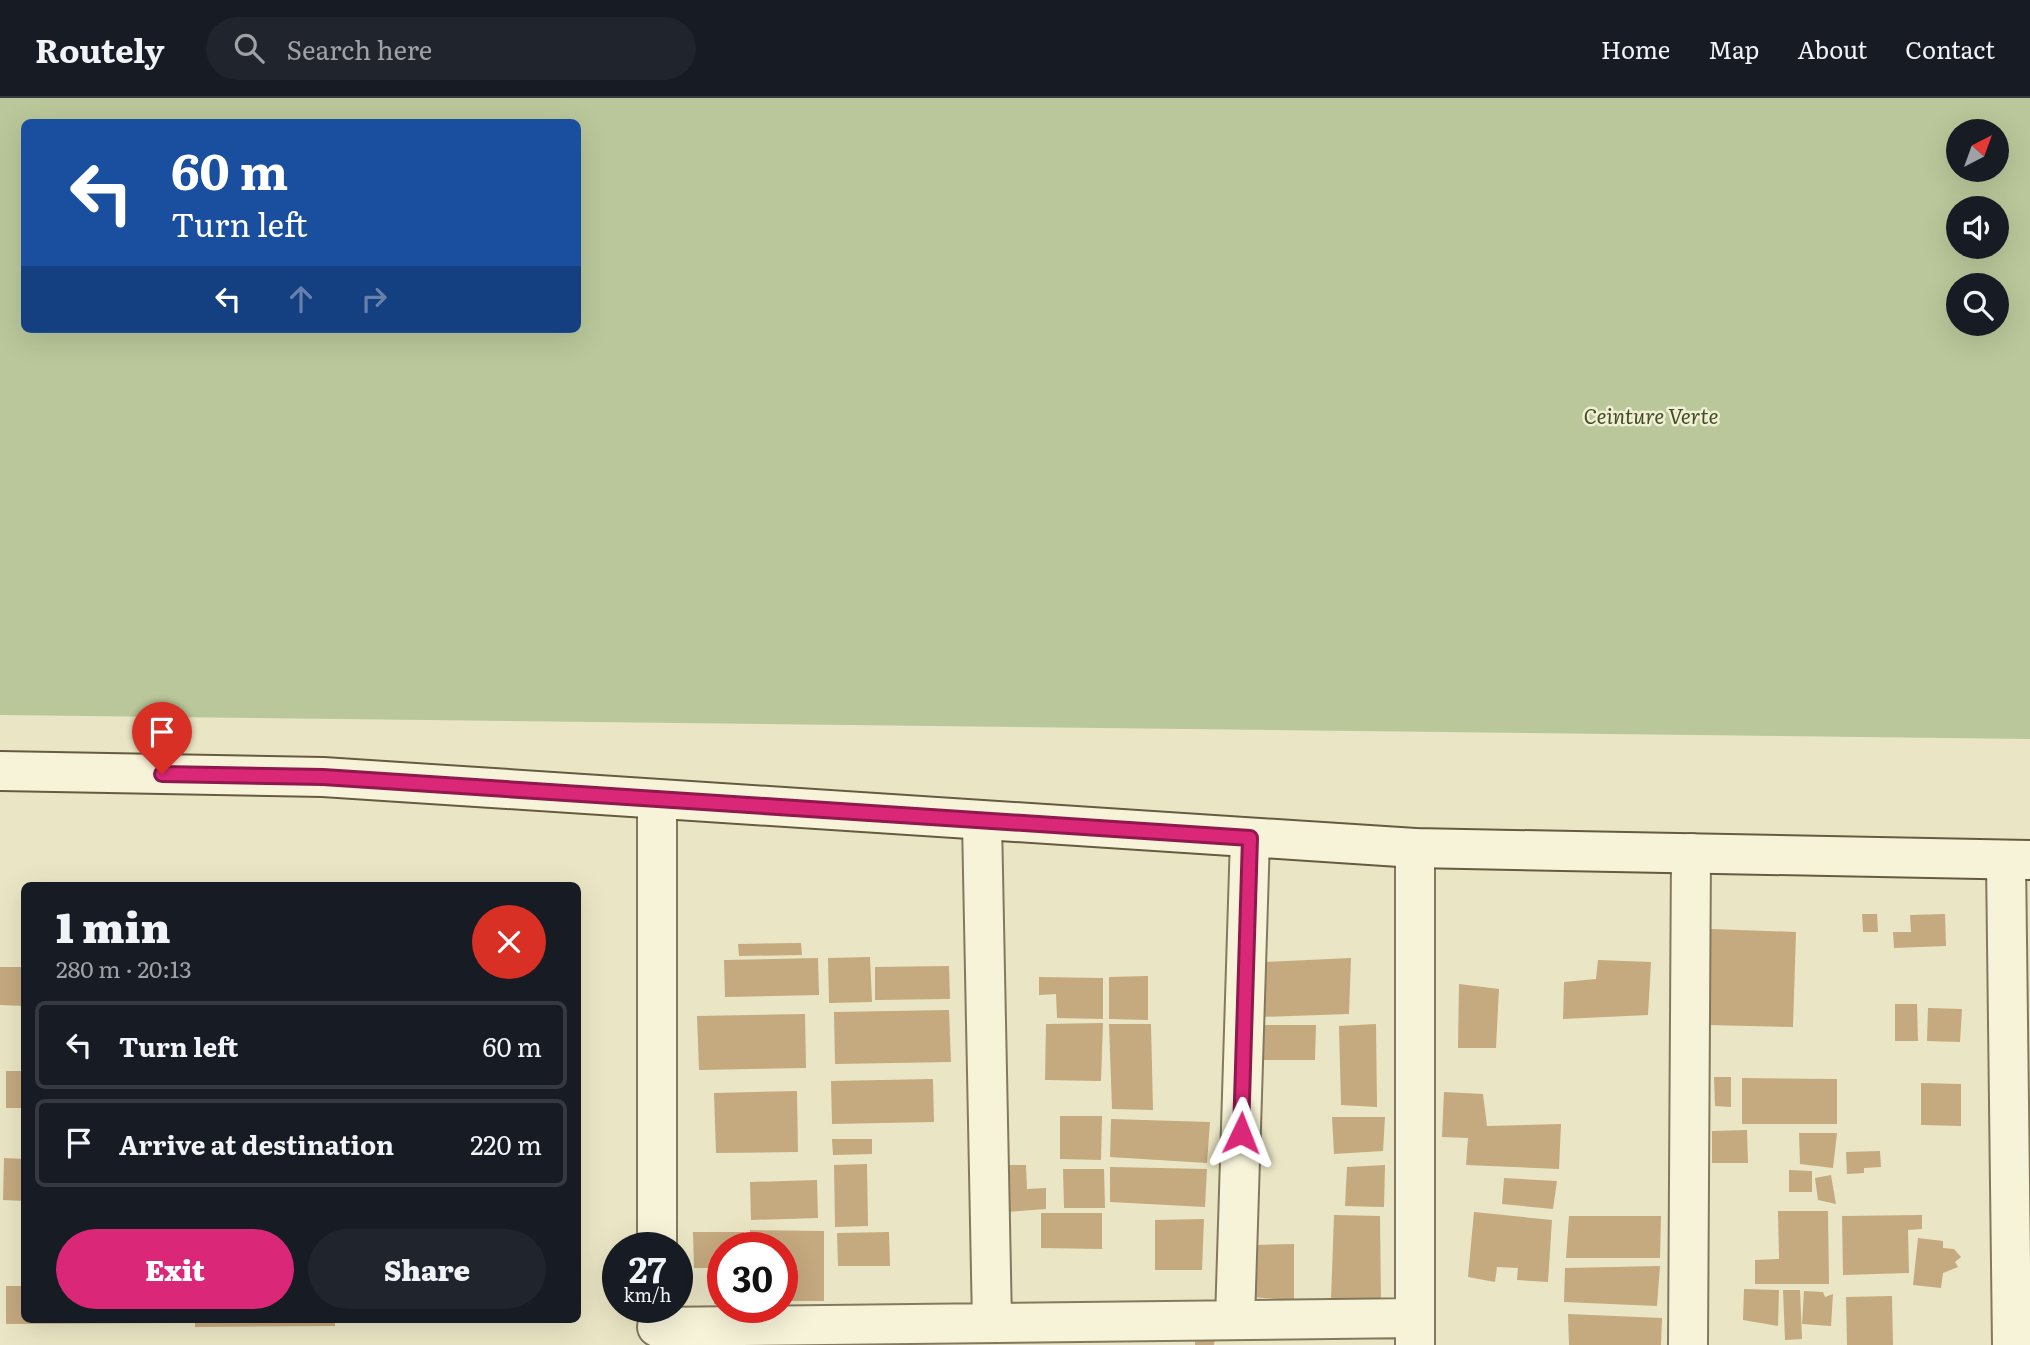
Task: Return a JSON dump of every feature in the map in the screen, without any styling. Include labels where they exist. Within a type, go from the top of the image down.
[{"type":"street","points":[[0,771],[323,777],[982,822],[1415,848],[2018,860],[2012,1345]]},
{"type":"street","points":[[657,800],[657,1232]]},
{"type":"street","points":[[982,822],[992,1322]]},
{"type":"street","points":[[1235,1320],[1250,838]]},
{"type":"street","points":[[657,1326],[1235,1320],[1415,1331],[1415,848]]},
{"type":"street","points":[[1688,1345],[1691,853]]},
{"type":"green space","name":"Ceinture Verte","points":[[0,98],[2030,98],[2030,739],[0,715]]},
{"type":"building","points":[[1862,914],[1877,914],[1878,932],[1863,932]]},
{"type":"building","points":[[1945,914],[1946,946],[1894,948],[1893,932],[1911,932],[1910,915]]},
{"type":"building","points":[[1711,929],[1796,932],[1793,1027],[1709,1025]]},
{"type":"building","points":[[801,943],[802,955],[739,956],[738,944]]},
{"type":"building","points":[[870,957],[872,1002],[829,1003],[828,958]]},
{"type":"building","points":[[818,958],[819,995],[725,997],[724,960]]},
{"type":"building","points":[[1351,958],[1349,1014],[1259,1017],[1262,962]]},
{"type":"building","points":[[1598,960],[1651,962],[1648,1015],[1563,1019],[1564,982],[1596,979]]},
{"type":"building","points":[[949,966],[950,999],[875,1000],[875,967]]},
{"type":"building","points":[[0,967],[21,967],[21,1006],[0,1005]]},
{"type":"building","points":[[1148,976],[1148,1020],[1109,1019],[1109,977]]},
{"type":"building","points":[[1039,977],[1103,978],[1103,1019],[1057,1018],[1056,994],[1039,995]]},
{"type":"building","points":[[1459,984],[1499,989],[1496,1048],[1458,1048]]},
{"type":"building","points":[[1895,1004],[1917,1004],[1918,1041],[1895,1041]]},
{"type":"building","points":[[1928,1008],[1962,1009],[1960,1042],[1927,1041]]},
{"type":"building","points":[[949,1010],[951,1062],[835,1064],[834,1012]]},
{"type":"building","points":[[805,1014],[806,1068],[699,1070],[697,1016]]},
{"type":"building","points":[[1103,1023],[1101,1081],[1045,1080],[1046,1024]]},
{"type":"building","points":[[1109,1024],[1151,1024],[1153,1110],[1112,1109]]},
{"type":"building","points":[[1376,1024],[1377,1107],[1341,1105],[1339,1026]]},
{"type":"building","points":[[1259,1025],[1316,1025],[1315,1060],[1259,1060]]},
{"type":"building","points":[[6,1071],[21,1071],[21,1108],[6,1108]]},
{"type":"building","points":[[1714,1077],[1731,1077],[1731,1107],[1715,1106]]},
{"type":"building","points":[[1742,1078],[1837,1079],[1837,1124],[1742,1124]]},
{"type":"building","points":[[933,1079],[934,1122],[832,1124],[831,1081]]},
{"type":"building","points":[[1921,1083],[1961,1084],[1961,1126],[1921,1125]]},
{"type":"building","points":[[797,1091],[798,1152],[716,1153],[714,1093]]},
{"type":"building","points":[[1444,1092],[1483,1094],[1487,1126],[1561,1124],[1559,1169],[1466,1165],[1468,1138],[1442,1137]]},
{"type":"building","points":[[1060,1116],[1102,1116],[1101,1160],[1060,1159]]},
{"type":"building","points":[[1332,1117],[1385,1117],[1383,1151],[1334,1154]]},
{"type":"building","points":[[1111,1119],[1210,1122],[1207,1163],[1110,1157]]},
{"type":"building","points":[[1747,1130],[1748,1163],[1712,1163],[1712,1131]]},
{"type":"building","points":[[1799,1133],[1837,1133],[1833,1168],[1800,1164]]},
{"type":"building","points":[[832,1139],[872,1139],[872,1154],[833,1155]]},
{"type":"building","points":[[1880,1151],[1881,1167],[1864,1168],[1864,1173],[1847,1174],[1846,1152]]},
{"type":"building","points":[[4,1158],[21,1159],[21,1201],[3,1200]]},
{"type":"building","points":[[867,1164],[868,1226],[835,1227],[834,1165]]},
{"type":"building","points":[[1005,1165],[1026,1165],[1027,1189],[1046,1188],[1046,1209],[1008,1212]]},
{"type":"building","points":[[1385,1165],[1384,1207],[1345,1206],[1347,1167]]},
{"type":"building","points":[[1110,1167],[1207,1169],[1205,1207],[1110,1202]]},
{"type":"building","points":[[1063,1169],[1104,1169],[1105,1208],[1064,1208]]},
{"type":"building","points":[[1789,1170],[1812,1171],[1812,1192],[1789,1192]]},
{"type":"building","points":[[1831,1175],[1836,1204],[1818,1200],[1815,1178]]},
{"type":"building","points":[[1504,1178],[1557,1181],[1553,1209],[1502,1204]]},
{"type":"building","points":[[817,1180],[818,1218],[751,1220],[750,1182]]},
{"type":"building","points":[[1778,1211],[1828,1211],[1829,1284],[1755,1284],[1755,1260],[1779,1259]]},
{"type":"building","points":[[1474,1212],[1552,1220],[1548,1282],[1517,1280],[1518,1268],[1497,1267],[1495,1282],[1468,1277]]},
{"type":"building","points":[[1041,1213],[1102,1213],[1102,1249],[1041,1248]]},
{"type":"building","points":[[1334,1215],[1380,1216],[1381,1303],[1331,1300]]},
{"type":"building","points":[[1922,1215],[1922,1229],[1908,1230],[1909,1273],[1843,1275],[1842,1216]]},
{"type":"building","points":[[1569,1216],[1661,1216],[1660,1258],[1566,1258]]},
{"type":"building","points":[[1204,1219],[1202,1270],[1155,1270],[1155,1220]]},
{"type":"building","points":[[824,1231],[824,1301],[798,1301],[798,1232],[750,1232]]},
{"type":"building","points":[[693,1232],[707,1232],[707,1268],[694,1268]]},
{"type":"building","points":[[889,1232],[890,1266],[838,1266],[837,1233]]},
{"type":"building","points":[[1918,1238],[1943,1241],[1943,1248],[1954,1249],[1961,1257],[1955,1262],[1958,1267],[1943,1273],[1941,1288],[1913,1285]]},
{"type":"building","points":[[1294,1244],[1294,1300],[1248,1297],[1252,1245]]},
{"type":"building","points":[[1660,1266],[1657,1306],[1564,1302],[1565,1268]]},
{"type":"building","points":[[6,1286],[21,1286],[21,1323],[185,1323],[6,1324]]},
{"type":"building","points":[[1744,1289],[1779,1290],[1778,1326],[1743,1320]]},
{"type":"building","points":[[1783,1290],[1800,1290],[1802,1339],[1785,1340]]},
{"type":"building","points":[[1804,1291],[1823,1292],[1825,1297],[1833,1294],[1831,1326],[1802,1324]]},
{"type":"building","points":[[1892,1296],[1893,1345],[1847,1345],[1846,1297]]},
{"type":"building","points":[[1568,1314],[1662,1318],[1661,1345],[1569,1345]]},
{"type":"building","points":[[195,1323],[335,1323],[335,1326],[195,1327]]},
{"type":"building","points":[[1215,1338],[1214,1345],[1195,1345],[1195,1339]]},
{"type":"route","points":[[162,774],[323,777],[1250,838],[1241,1133]]}]
